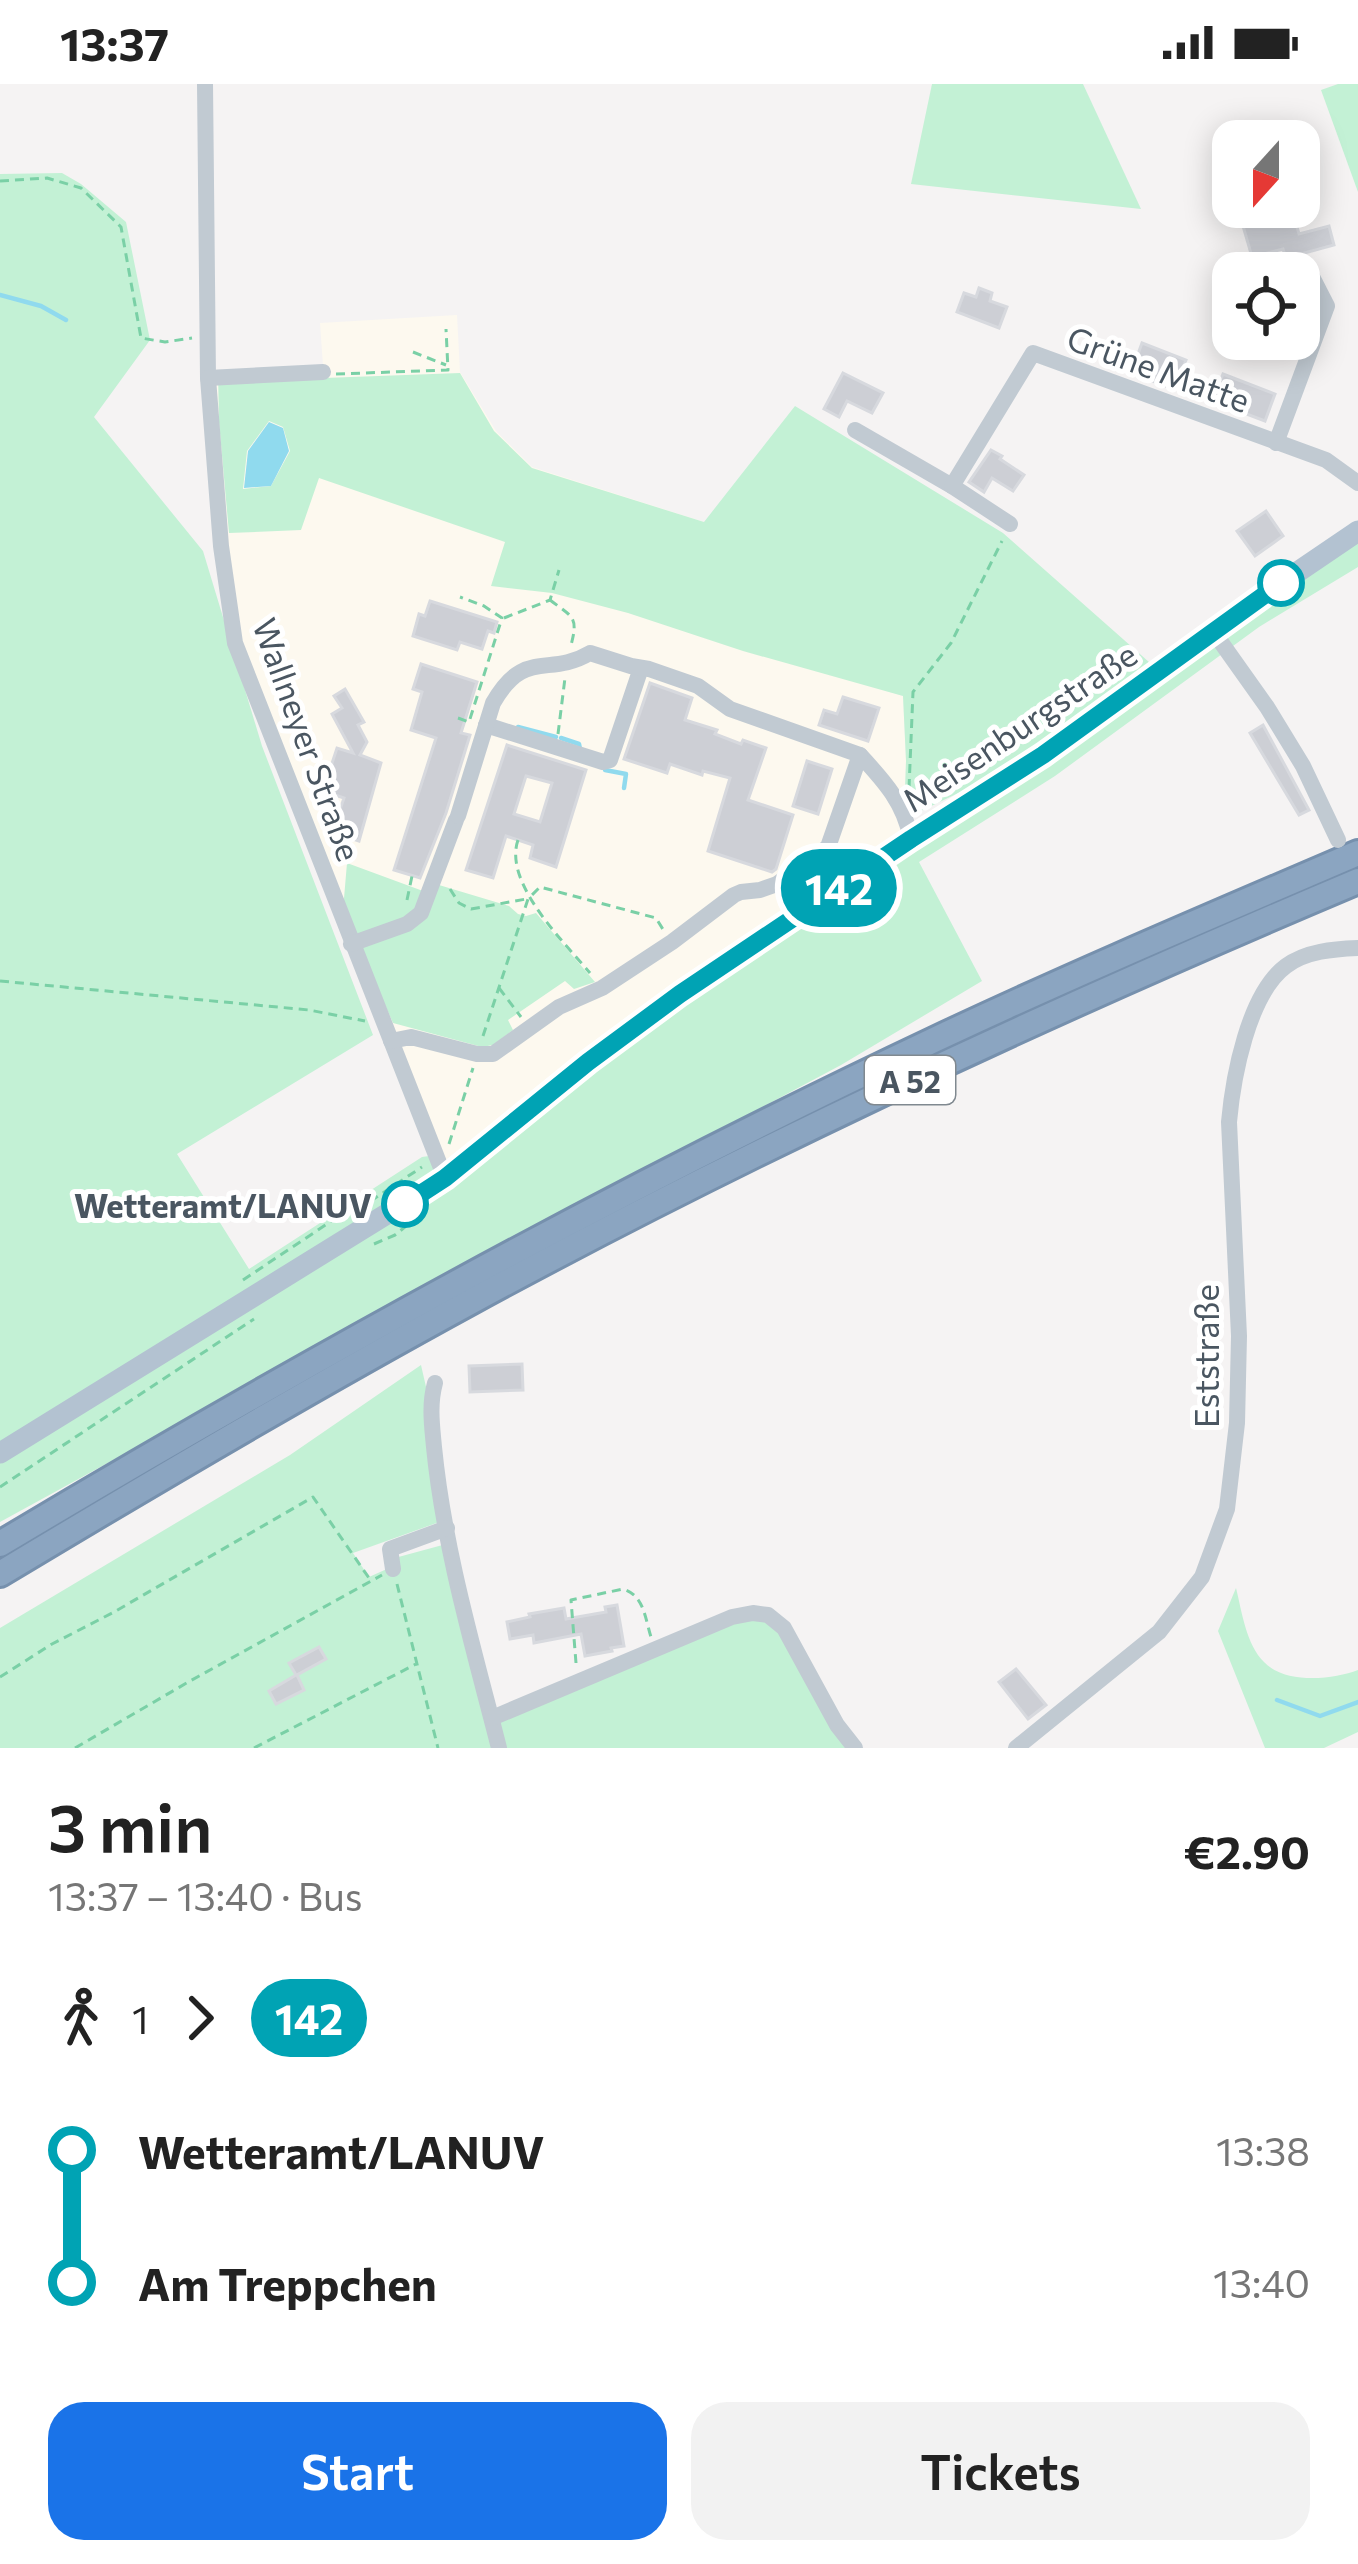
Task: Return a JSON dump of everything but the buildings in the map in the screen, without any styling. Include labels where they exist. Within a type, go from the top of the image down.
[{"type":"highway","name":"A 52","points":[[0,1544],[213,1418],[548,1233],[933,1040],[1348,847]]},
{"type":"highway","name":"A 52","points":[[0,1574],[184,1463],[473,1301],[748,1159],[1105,989],[1358,881]]},
{"type":"main road","name":"Meisenburgstraße","points":[[0,1453],[445,1178],[662,1008],[1043,755],[1358,531]]},
{"type":"street","name":"Wallneyer Straße","points":[[206,84],[208,378],[220,546],[235,643],[445,1178]]},
{"type":"street","name":"Grüne Matte","points":[[1320,292],[1327,306],[1320,325]]},
{"type":"street","name":"Grüne Matte","points":[[952,486],[1033,352],[1326,460],[1358,482]]},
{"type":"street","name":"Grüne Matte","points":[[1276,443],[1307,360]]},
{"type":"street","points":[[208,378],[323,372]]},
{"type":"street","points":[[855,430],[1010,524]]},
{"type":"street","points":[[1213,631],[1267,707],[1348,847]]},
{"type":"street","points":[[351,944],[406,924],[421,913],[501,689],[520,670],[575,662],[590,653],[698,686],[730,709],[860,754],[906,813],[911,839]]},
{"type":"street","points":[[486,725],[610,760],[641,668]]},
{"type":"street","points":[[388,1033],[486,1055],[499,1051],[559,1007],[602,988],[734,895],[777,884],[828,847],[860,754]]},
{"type":"street","name":"Eststraße","points":[[1016,1748],[1159,1632],[1202,1577],[1227,1509],[1238,1423],[1229,1122],[1232,1087],[1259,1000],[1284,967],[1330,950],[1358,948]]},
{"type":"street","points":[[435,1383],[430,1400],[437,1481],[499,1748]]},
{"type":"street","points":[[393,1569],[390,1549],[447,1528]]},
{"type":"street","points":[[491,1718],[732,1617],[753,1613],[768,1616],[784,1628],[829,1712],[855,1748]]},
{"type":"path","points":[[0,181],[47,178],[81,188],[122,227],[140,338],[166,342],[206,336]]},
{"type":"path","points":[[323,372],[448,370],[446,329]]},
{"type":"path","points":[[426,358],[430,349]]},
{"type":"path","points":[[412,352],[448,366]]},
{"type":"path","points":[[906,813],[913,692],[952,644],[1010,524]]},
{"type":"path","points":[[550,601],[559,570]]},
{"type":"path","points":[[460,597],[502,618]]},
{"type":"path","points":[[458,718],[469,722],[502,618],[550,601]]},
{"type":"path","points":[[550,601],[577,626],[566,662],[557,747]]},
{"type":"path","points":[[329,804],[332,794]]},
{"type":"path","points":[[518,840],[514,851],[528,899],[602,988]]},
{"type":"path","points":[[439,866],[441,877],[466,908],[528,899],[541,887],[656,918],[671,942]]},
{"type":"path","points":[[0,981],[309,1010],[388,1033]]},
{"type":"path","points":[[499,988],[529,1028]]},
{"type":"path","points":[[243,1280],[438,1156]]},
{"type":"path","points":[[362,1249],[395,1235],[424,1212]]},
{"type":"path","points":[[0,1486],[254,1319]]},
{"type":"path","points":[[0,1677],[313,1497],[370,1581]]},
{"type":"path","points":[[75,1748],[393,1569],[438,1748]]},
{"type":"path","points":[[583,1680],[575,1662],[571,1600],[623,1589],[636,1594],[656,1650]]},
{"type":"path","points":[[254,1748],[417,1664]]},
{"type":"shaded area","points":[[457,315],[460,372],[496,431],[532,467],[704,522],[629,613],[903,696],[904,819],[911,846],[449,1169],[235,643],[208,363],[218,371],[323,366],[320,323]]},
{"type":"green space","points":[[932,84],[1083,84],[1141,209],[911,184]]},
{"type":"green space","points":[[1358,84],[1358,192],[1321,90]]},
{"type":"green space","points":[[62,173],[126,222],[150,340],[94,417],[203,551],[262,746],[373,1035],[177,1154],[249,1269],[422,1157],[429,1156],[444,1179],[589,1064],[1358,534],[1358,567],[1259,627],[1055,776],[919,862],[982,981],[841,1065],[0,1522],[0,174]]},
{"type":"green space","points":[[218,372],[324,378],[460,373],[494,431],[532,468],[704,522],[795,406],[1003,533],[1158,670],[1042,753],[904,819],[903,696],[628,613],[552,593],[491,586],[505,542],[319,478],[301,530],[229,533]],"holes":[[[269,421],[283,427],[290,451],[271,486],[243,489],[247,451]]]},
{"type":"green space","points":[[347,863],[423,891],[439,885],[509,906],[518,914],[536,913],[595,982],[574,989],[565,981],[508,1020],[513,1030],[493,1045],[482,1047],[393,1023],[343,910]]},
{"type":"green space","points":[[421,1365],[445,1520],[353,1553],[369,1577],[389,1568],[391,1559],[450,1543],[491,1718],[732,1617],[768,1616],[854,1748],[0,1748],[0,1628],[290,1455]]},
{"type":"green space","points":[[1236,1588],[1253,1646],[1273,1669],[1309,1678],[1358,1670],[1358,1732],[1324,1748],[1265,1748],[1218,1631]]},
{"type":"water","points":[[269,422],[283,428],[289,451],[271,486],[244,488],[248,451]]},
{"type":"waterway","points":[[0,295],[41,306],[66,320]]},
{"type":"waterway","points":[[518,727],[556,737]]},
{"type":"waterway","points":[[561,738],[579,744],[580,749]]},
{"type":"waterway","points":[[605,770],[626,774],[624,788]]},
{"type":"waterway","points":[[1277,1700],[1320,1716],[1358,1702]]},
{"type":"bus line","name":"142","points":[[405,1204],[445,1178],[680,994],[1043,755],[1281,583]]},
{"type":"place","name":"Wetteramt/LANUV","points":[[405,1204]]}]
